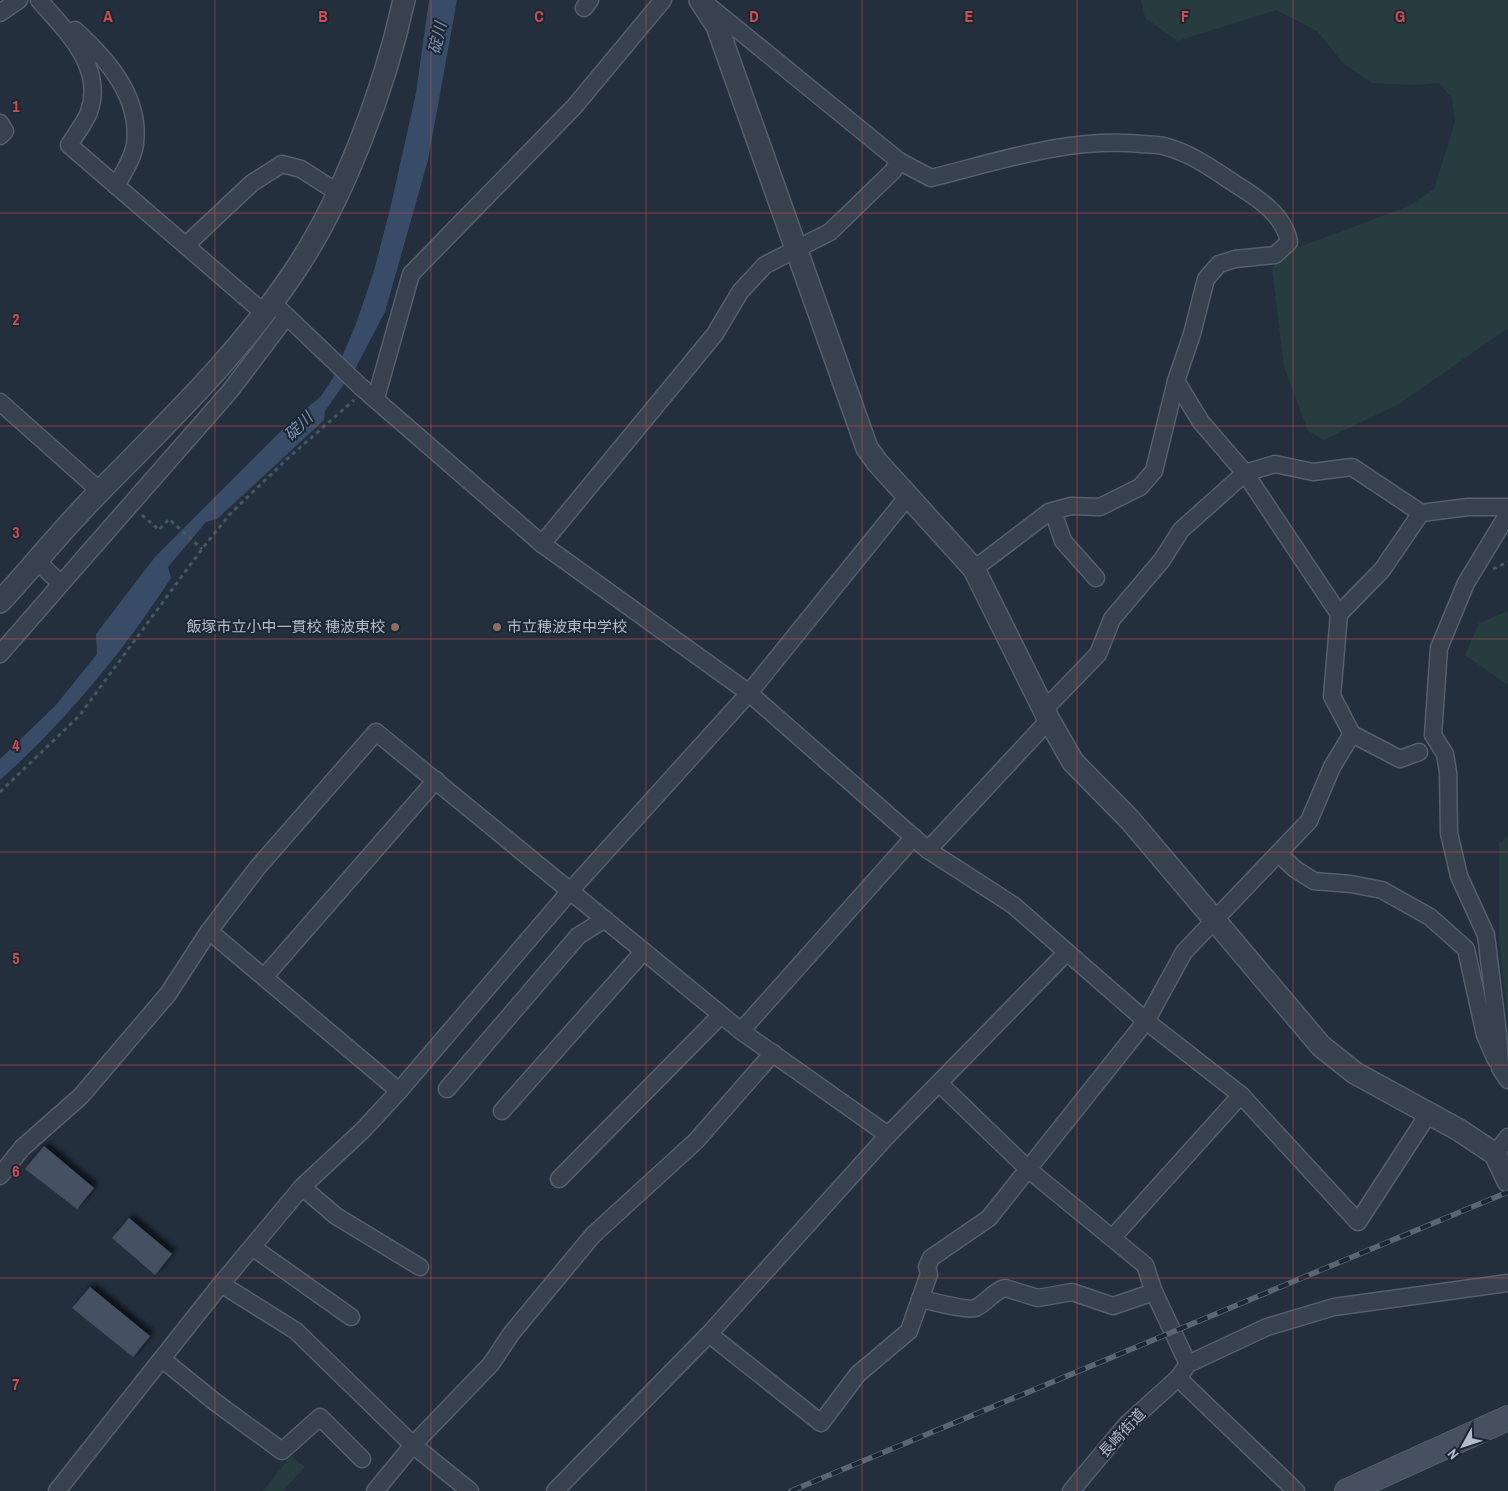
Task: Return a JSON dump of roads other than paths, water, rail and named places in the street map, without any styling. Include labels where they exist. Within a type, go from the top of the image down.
[{"type":"main road","points":[[1348,1491],[1508,1418]]},
{"type":"street","points":[[0,13],[19,0]]},
{"type":"street","points":[[41,0],[102,55],[122,86],[134,112],[134,145],[129,164],[116,186]]},
{"type":"street","points":[[41,0],[75,42],[85,59],[91,78],[94,94],[89,113],[69,145],[186,245],[274,311],[326,354],[542,544],[749,693],[928,850],[1012,904],[1146,1021],[1241,1094],[1358,1222],[1429,1113]]},
{"type":"street","points":[[0,654],[230,391],[337,192],[364,133],[404,0]]},
{"type":"street","points":[[368,392],[411,274],[574,107],[663,0]]},
{"type":"street","points":[[701,1],[899,160],[931,178],[1055,147],[1109,141],[1166,146],[1193,158],[1271,209],[1287,232],[1289,242],[1275,255],[1235,259],[1220,264],[1206,279],[1192,334],[1176,381],[1154,471],[1140,487],[1100,506],[1071,506],[1048,512],[974,569]]},
{"type":"street","points":[[701,1],[717,26],[867,448],[877,462],[974,569],[1047,715],[1073,762],[1131,821],[1217,920],[1321,1046],[1355,1073],[1459,1130],[1495,1154],[1508,1181]]},
{"type":"street","points":[[0,123],[5,131],[0,136]]},
{"type":"street","points":[[542,544],[715,334],[740,292],[765,265],[798,250],[830,232],[893,171],[899,160]]},
{"type":"street","points":[[186,245],[252,183],[282,164],[301,170],[337,192]]},
{"type":"street","points":[[0,602],[100,491],[169,423],[274,311]]},
{"type":"street","points":[[1176,381],[1201,422],[1245,473],[1339,614],[1332,696],[1352,734],[1400,759],[1419,752]]},
{"type":"street","points":[[0,402],[100,491]]},
{"type":"street","points":[[928,850],[1098,654],[1112,618],[1162,560],[1181,530],[1245,473],[1275,464],[1313,472],[1352,467],[1421,514],[1468,506],[1508,507]]},
{"type":"street","points":[[57,1491],[302,1187],[363,1130],[399,1091],[571,890],[749,693],[908,496]]},
{"type":"street","points":[[1053,511],[1063,541],[1096,578]]},
{"type":"street","points":[[1339,614],[1382,570],[1421,514]]},
{"type":"street","points":[[1504,1074],[1486,934],[1459,876],[1449,833],[1448,772],[1445,754],[1433,735],[1439,648],[1466,582],[1508,514]]},
{"type":"street","points":[[37,561],[61,584]]},
{"type":"street","points":[[0,1176],[22,1148],[81,1096],[150,1016],[168,994],[209,931],[258,867],[376,732],[741,1031],[888,1135]]},
{"type":"street","points":[[709,1334],[820,1423],[858,1374],[909,1331],[929,1274],[927,1267],[931,1258],[989,1218],[1146,1021],[1184,952],[1217,920],[1309,821],[1332,768],[1352,734]]},
{"type":"street","points":[[265,976],[436,780]]},
{"type":"street","points":[[741,1031],[914,837]]},
{"type":"street","points":[[1279,854],[1295,870],[1314,881],[1350,884],[1382,890],[1430,917],[1466,949],[1485,1035],[1504,1074]]},
{"type":"street","points":[[447,1089],[578,936],[605,919]]},
{"type":"street","points":[[209,931],[265,976],[399,1091]]},
{"type":"street","points":[[502,1111],[643,952]]},
{"type":"street","points":[[555,1491],[709,1334],[888,1135],[940,1084],[1067,952]]},
{"type":"street","points":[[559,1179],[721,1015]]},
{"type":"street","points":[[375,1491],[413,1445],[491,1364],[511,1334],[593,1235],[696,1140],[773,1053]]},
{"type":"street","points":[[940,1084],[1028,1170],[1113,1237],[1145,1265],[1154,1292],[1188,1364],[1267,1327],[1334,1307],[1508,1283]]},
{"type":"street","points":[[1113,1237],[1241,1094]]},
{"type":"street","points":[[1495,1154],[1508,1137]]},
{"type":"street","points":[[302,1187],[336,1216],[420,1267]]},
{"type":"street","points":[[252,1247],[351,1316]]},
{"type":"street","points":[[222,1284],[296,1331],[413,1445],[470,1491]]},
{"type":"street","points":[[920,1299],[947,1303],[968,1309],[980,1305],[997,1291],[1004,1288],[1038,1298],[1072,1292],[1113,1306],[1154,1292]]},
{"type":"street","points":[[162,1359],[215,1402],[282,1451],[320,1417],[362,1459]]},
{"type":"street","name":"長崎街道","points":[[1071,1491],[1127,1424],[1178,1378],[1188,1364]]},
{"type":"street","points":[[1178,1378],[1296,1491]]},
{"type":"water","name":"碇川","points":[[429,0],[457,0],[428,160],[385,312],[356,367],[325,411],[324,420],[217,519],[206,522],[168,567],[171,578],[153,606],[113,659],[48,734],[0,780],[0,759],[56,705],[97,654],[96,634],[155,557],[283,429],[321,396],[333,378],[356,324],[374,271],[391,205],[416,93]]},
{"type":"railway","points":[[791,1491],[1508,1192]]},
{"type":"place","name":"飯塚市立小中一貫校 穂波東校","points":[[395,627]]},
{"type":"place","name":"市立穂波東中学校","points":[[497,627]]}]
